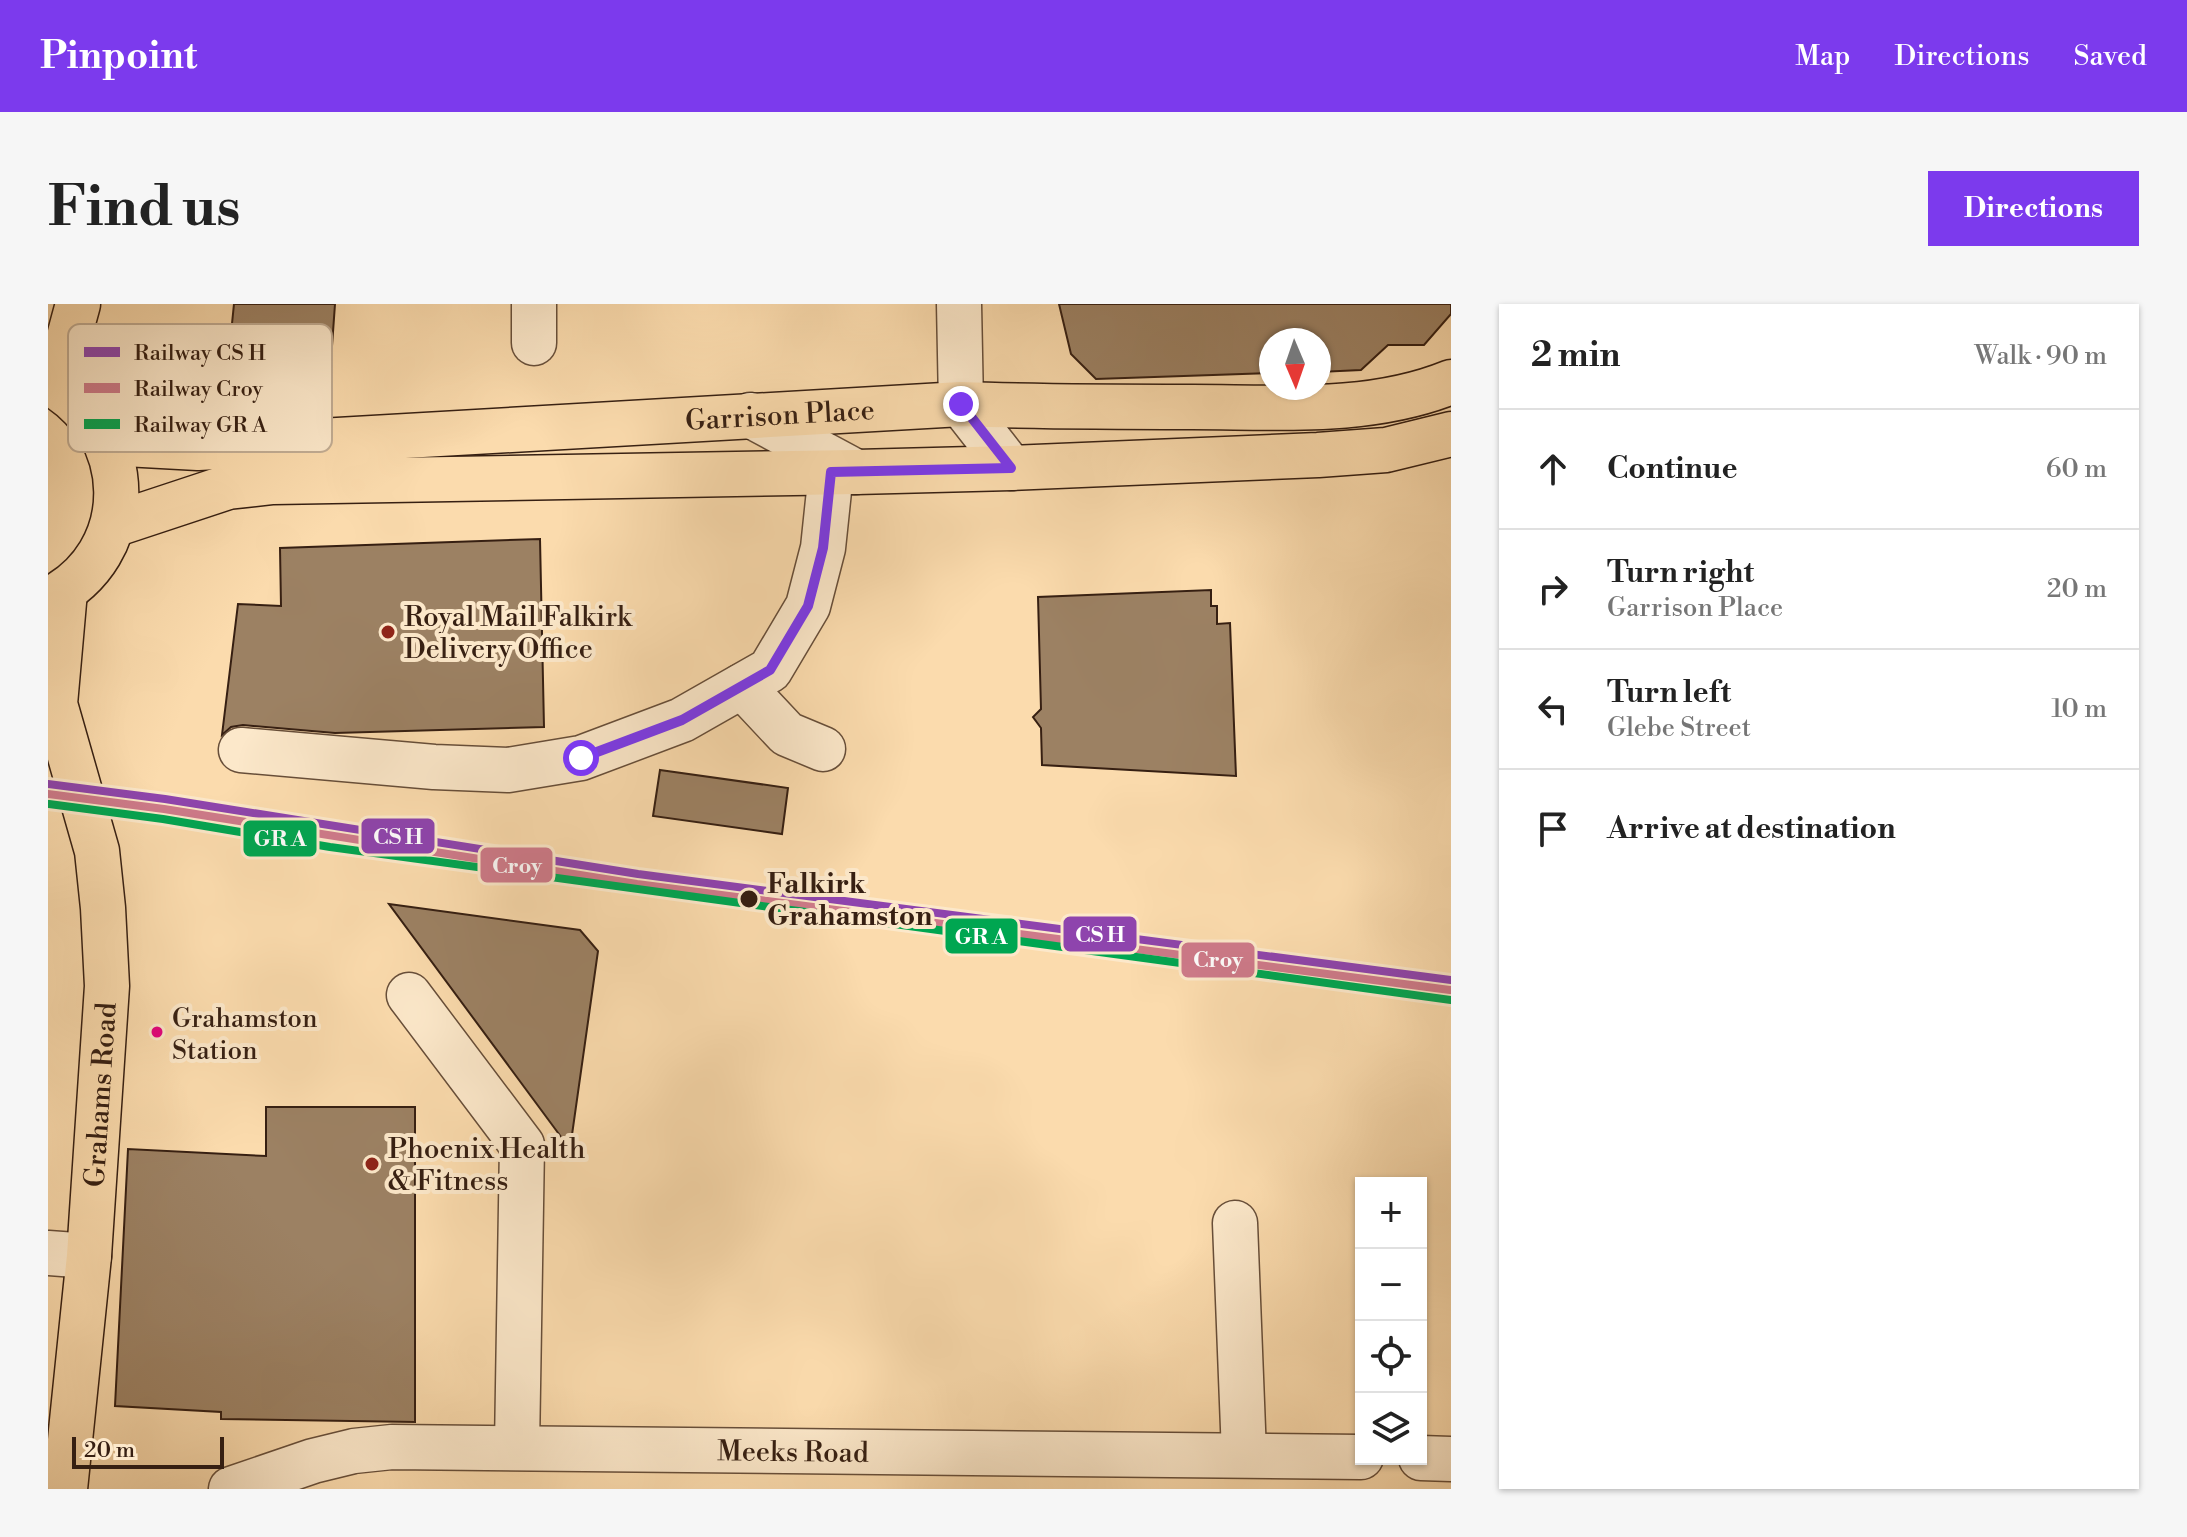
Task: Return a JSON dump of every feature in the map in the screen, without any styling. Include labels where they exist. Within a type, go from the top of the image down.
[{"type":"main road","points":[[73,324],[78,304]]},
{"type":"main road","points":[[57,386],[68,341]]},
{"type":"main road","name":"Garrison Place","points":[[332,440],[961,404],[1020,407],[1334,407],[1425,392],[1451,382]]},
{"type":"main road","name":"Garrison Place","points":[[113,525],[228,487],[273,482],[1011,468],[1386,450],[1451,434]]},
{"type":"main road","points":[[57,595],[94,563],[113,525],[117,484],[109,452]]},
{"type":"main road","name":"Grahams Road","points":[[57,595],[51,700],[74,767],[97,851],[107,986],[99,1129],[68,1254],[65,1489]]},
{"type":"street","points":[[959,304],[961,404],[1011,468]]},
{"type":"street","points":[[241,750],[434,767],[508,770],[581,758],[639,738],[682,720],[770,670],[808,606],[844,472],[750,415]]},
{"type":"street","points":[[742,686],[787,734],[823,749]]},
{"type":"street","points":[[409,995],[522,1145],[517,1447]]},
{"type":"street","points":[[1235,1223],[1244,1454]]},
{"type":"street","name":"Meeks Road","points":[[231,1489],[313,1461],[354,1451],[392,1447],[517,1447],[978,1471],[1244,1454],[1355,1457]]},
{"type":"street","points":[[1427,1458],[1451,1459]]},
{"type":"street","points":[[48,1483],[53,1489]]},
{"type":"building","points":[[234,304],[335,304],[332,346],[332,324],[232,324]]},
{"type":"building","points":[[1059,304],[1451,304],[1451,314],[1424,345],[1388,345],[1361,370],[1331,371],[1331,328],[1259,328],[1259,373],[1096,379],[1071,354]]},
{"type":"building","name":"Royal Mail Falkirk Delivery Office","points":[[540,539],[544,727],[335,733],[243,725],[231,727],[222,735],[238,604],[281,606],[280,548]]},
{"type":"building","points":[[1211,590],[1211,606],[1217,606],[1217,624],[1230,623],[1236,776],[1042,765],[1041,728],[1033,717],[1041,709],[1038,597]]},
{"type":"building","points":[[660,770],[788,788],[782,834],[653,816]]},
{"type":"building","points":[[389,904],[580,930],[598,951],[570,1149]]},
{"type":"building","points":[[266,1107],[415,1107],[415,1422],[221,1419],[221,1412],[115,1406],[128,1149],[266,1156]]},
{"type":"transit line","points":[[48,784],[165,799],[638,874],[1451,980]]},
{"type":"transit line","points":[[49,804],[163,819],[330,847],[1451,1000]]},
{"type":"rail line","name":"Croy","points":[[48,794],[164,809],[637,884],[1450,990]]},
{"type":"place","name":"Royal Mail Falkirk Delivery Office","points":[[388,632]]},
{"type":"place","name":"Falkirk Grahamston","points":[[749,899]]},
{"type":"place","name":"Grahamston Station","points":[[157,1032]]},
{"type":"place","name":"Phoenix Health & Fitness","points":[[372,1164]]},
{"type":"route","points":[[581,758],[682,720],[770,670],[808,606],[823,548],[831,472],[1011,468],[961,404]]}]
